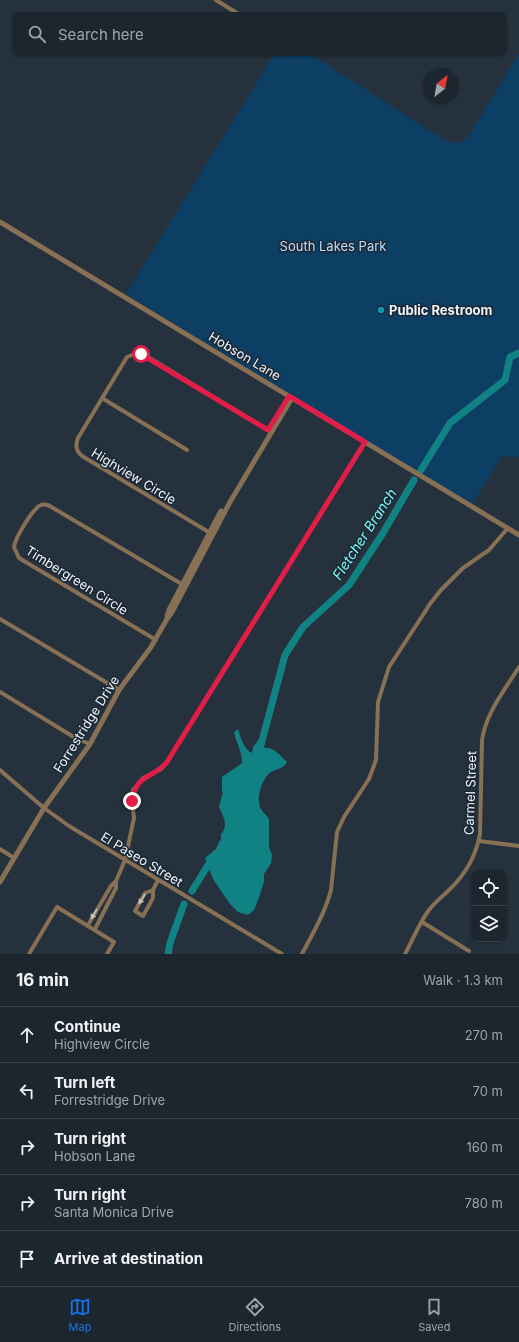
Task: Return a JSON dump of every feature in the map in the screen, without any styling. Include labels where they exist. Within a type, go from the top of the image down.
[{"type":"street","points":[[216,0],[235,12]]},
{"type":"street","name":"Hobson Lane","points":[[0,222],[519,535]]},
{"type":"street","name":"Highview Circle","points":[[211,533],[79,454],[76,446],[78,438],[127,357],[137,353],[148,357],[270,431]]},
{"type":"street","name":"Forrestridge Drive","points":[[0,882],[44,808],[90,744],[119,690],[156,640],[169,610],[184,586],[234,487],[291,397]]},
{"type":"street","points":[[102,398],[187,450]]},
{"type":"street","points":[[88,925],[111,886],[116,881],[125,860],[134,818],[132,801],[134,790],[143,778],[161,769],[167,762],[365,442]]},
{"type":"street","name":"Timbergreen Circle","points":[[156,640],[19,558],[14,547],[16,541],[34,510],[41,505],[48,505],[184,586]]},
{"type":"street","points":[[302,954],[324,912],[328,899],[336,836],[339,827],[349,808],[369,779],[376,760],[378,702],[389,667],[440,591],[463,568],[489,550],[508,528]]},
{"type":"street","points":[[0,619],[119,690]]},
{"type":"street","name":"Carmel Street","points":[[405,954],[427,912],[463,874],[474,857],[480,834],[483,732],[491,712],[519,667]]},
{"type":"street","points":[[0,692],[77,739],[90,744]]},
{"type":"street","name":"El Paseo Street","points":[[0,770],[44,808],[69,826],[282,954]]},
{"type":"street","points":[[479,841],[519,846]]},
{"type":"street","points":[[0,849],[14,858]]},
{"type":"street","points":[[153,890],[145,893],[135,911],[143,916],[153,898],[153,890],[158,880]]},
{"type":"street","points":[[95,929],[116,888],[116,881]]},
{"type":"street","points":[[103,900],[108,903]]},
{"type":"street","points":[[29,954],[57,907],[114,942],[107,954]]},
{"type":"street","points":[[422,922],[469,950]]},
{"type":"green space","name":"South Lakes Park","points":[[519,54],[519,457],[502,456],[472,505],[126,294],[273,56],[314,56],[446,141],[459,143],[469,135]]},
{"type":"shaded area","points":[[238,729],[246,749],[252,753],[253,747],[259,739],[265,748],[275,750],[287,762],[282,767],[268,775],[260,789],[259,805],[269,819],[269,847],[272,855],[271,863],[264,874],[264,882],[254,910],[248,915],[238,912],[230,904],[213,879],[205,858],[216,849],[221,840],[221,834],[225,828],[219,807],[223,792],[222,777],[242,763],[234,732]]},
{"type":"waterway","name":"Fletcher Branch","points":[[421,470],[450,423],[505,380],[510,357],[519,353]]},
{"type":"waterway","name":"Fletcher Branch","points":[[259,752],[285,655],[303,627],[349,585],[383,533],[414,480]]},
{"type":"waterway","name":"Fletcher Branch","points":[[192,891],[208,865],[216,862]]},
{"type":"waterway","name":"Fletcher Branch","points":[[168,954],[170,943],[184,904]]},
{"type":"place","name":"Public Restroom","points":[[381,310]]},
{"type":"route","points":[[132,801],[134,790],[143,778],[161,769],[167,762],[365,442],[289,396],[268,430],[141,354]]}]
